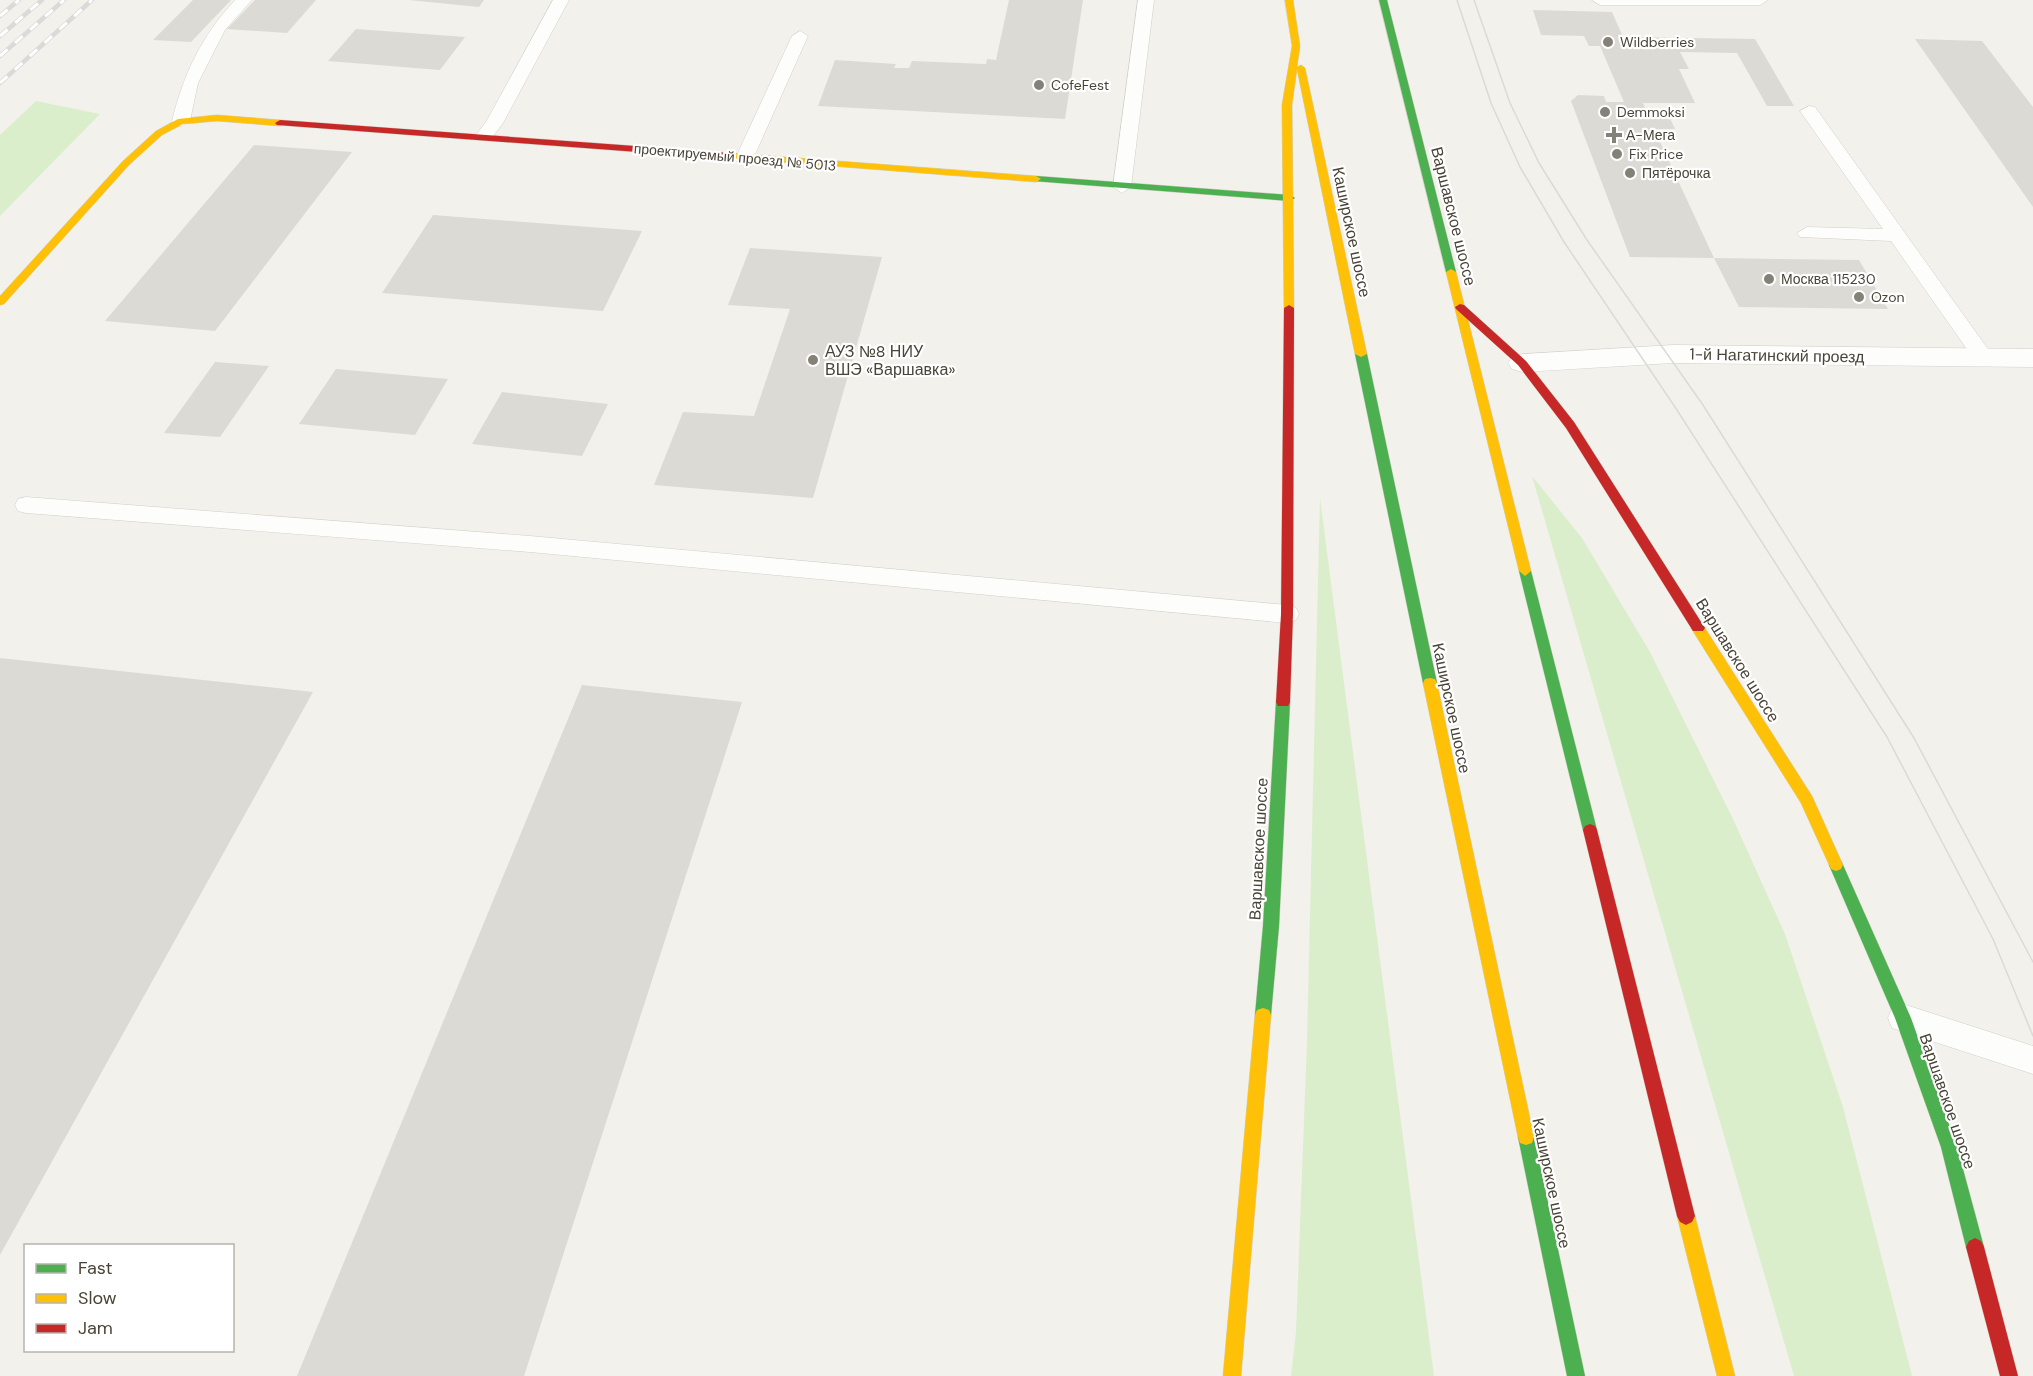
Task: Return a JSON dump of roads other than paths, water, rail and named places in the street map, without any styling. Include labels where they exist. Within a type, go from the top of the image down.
[{"type":"main road","name":"Варшавское шоссе","points":[[1232,1376],[1271,926],[1287,614],[1290,198],[1287,105],[1296,46],[1289,0]]},
{"type":"main road","name":"Варшавское шоссе","points":[[1383,0],[1460,307],[1522,363],[1570,425],[1807,800],[1903,1018],[1949,1147],[2009,1376]]},
{"type":"main road","name":"Каширское шоссе","points":[[1296,46],[1576,1376]]},
{"type":"main road","name":"проектируемый проезд № 5013","points":[[181,122],[217,118],[484,136],[744,159],[1290,198]]},
{"type":"main road","points":[[0,302],[126,163],[159,133],[181,122]]},
{"type":"main road","points":[[1460,307],[1726,1376]]},
{"type":"street","name":"1-й Нагатинский проезд","points":[[1522,363],[1673,354],[2033,358]]},
{"type":"lane","points":[[181,122],[190,83],[218,28],[244,0]]},
{"type":"lane","points":[[484,136],[494,123],[561,0]]},
{"type":"lane","points":[[1122,187],[1146,0]]},
{"type":"lane","points":[[1600,0],[1760,0]]},
{"type":"lane","points":[[744,159],[800,36]]},
{"type":"lane","points":[[1809,111],[1983,357]]},
{"type":"lane","points":[[1807,233],[1896,235]]},
{"type":"lane","points":[[26,505],[553,546],[1287,614]]},
{"type":"lane","points":[[1903,1018],[2033,1060]]},
{"type":"tram line","points":[[1457,0],[1491,103],[1520,167],[1564,242],[1675,407],[1887,737],[1993,939],[2033,1036]]},
{"type":"tram line","points":[[1474,0],[1510,103],[1539,163],[1587,240],[1703,405],[1914,738],[2033,962]]},
{"type":"railway","points":[[0,16],[19,0]]},
{"type":"railway","points":[[0,36],[42,0]]},
{"type":"railway","points":[[0,56],[64,0]]},
{"type":"railway","points":[[0,83],[92,0]]},
{"type":"place","name":"Wildberries","points":[[1608,42]]},
{"type":"place","name":"CofeFest","points":[[1039,85]]},
{"type":"place","name":"Demmoksi","points":[[1605,112]]},
{"type":"place","name":"А-Мега","points":[[1614,135]]},
{"type":"place","name":"Fix Price","points":[[1617,154]]},
{"type":"place","name":"Пятёрочка","points":[[1630,173]]},
{"type":"place","name":"Москва 115230","points":[[1769,279]]},
{"type":"place","name":"Ozon","points":[[1859,297]]},
{"type":"place","name":"АУЗ №8 НИУ ВШЭ «Варшавка»","points":[[813,360]]}]
